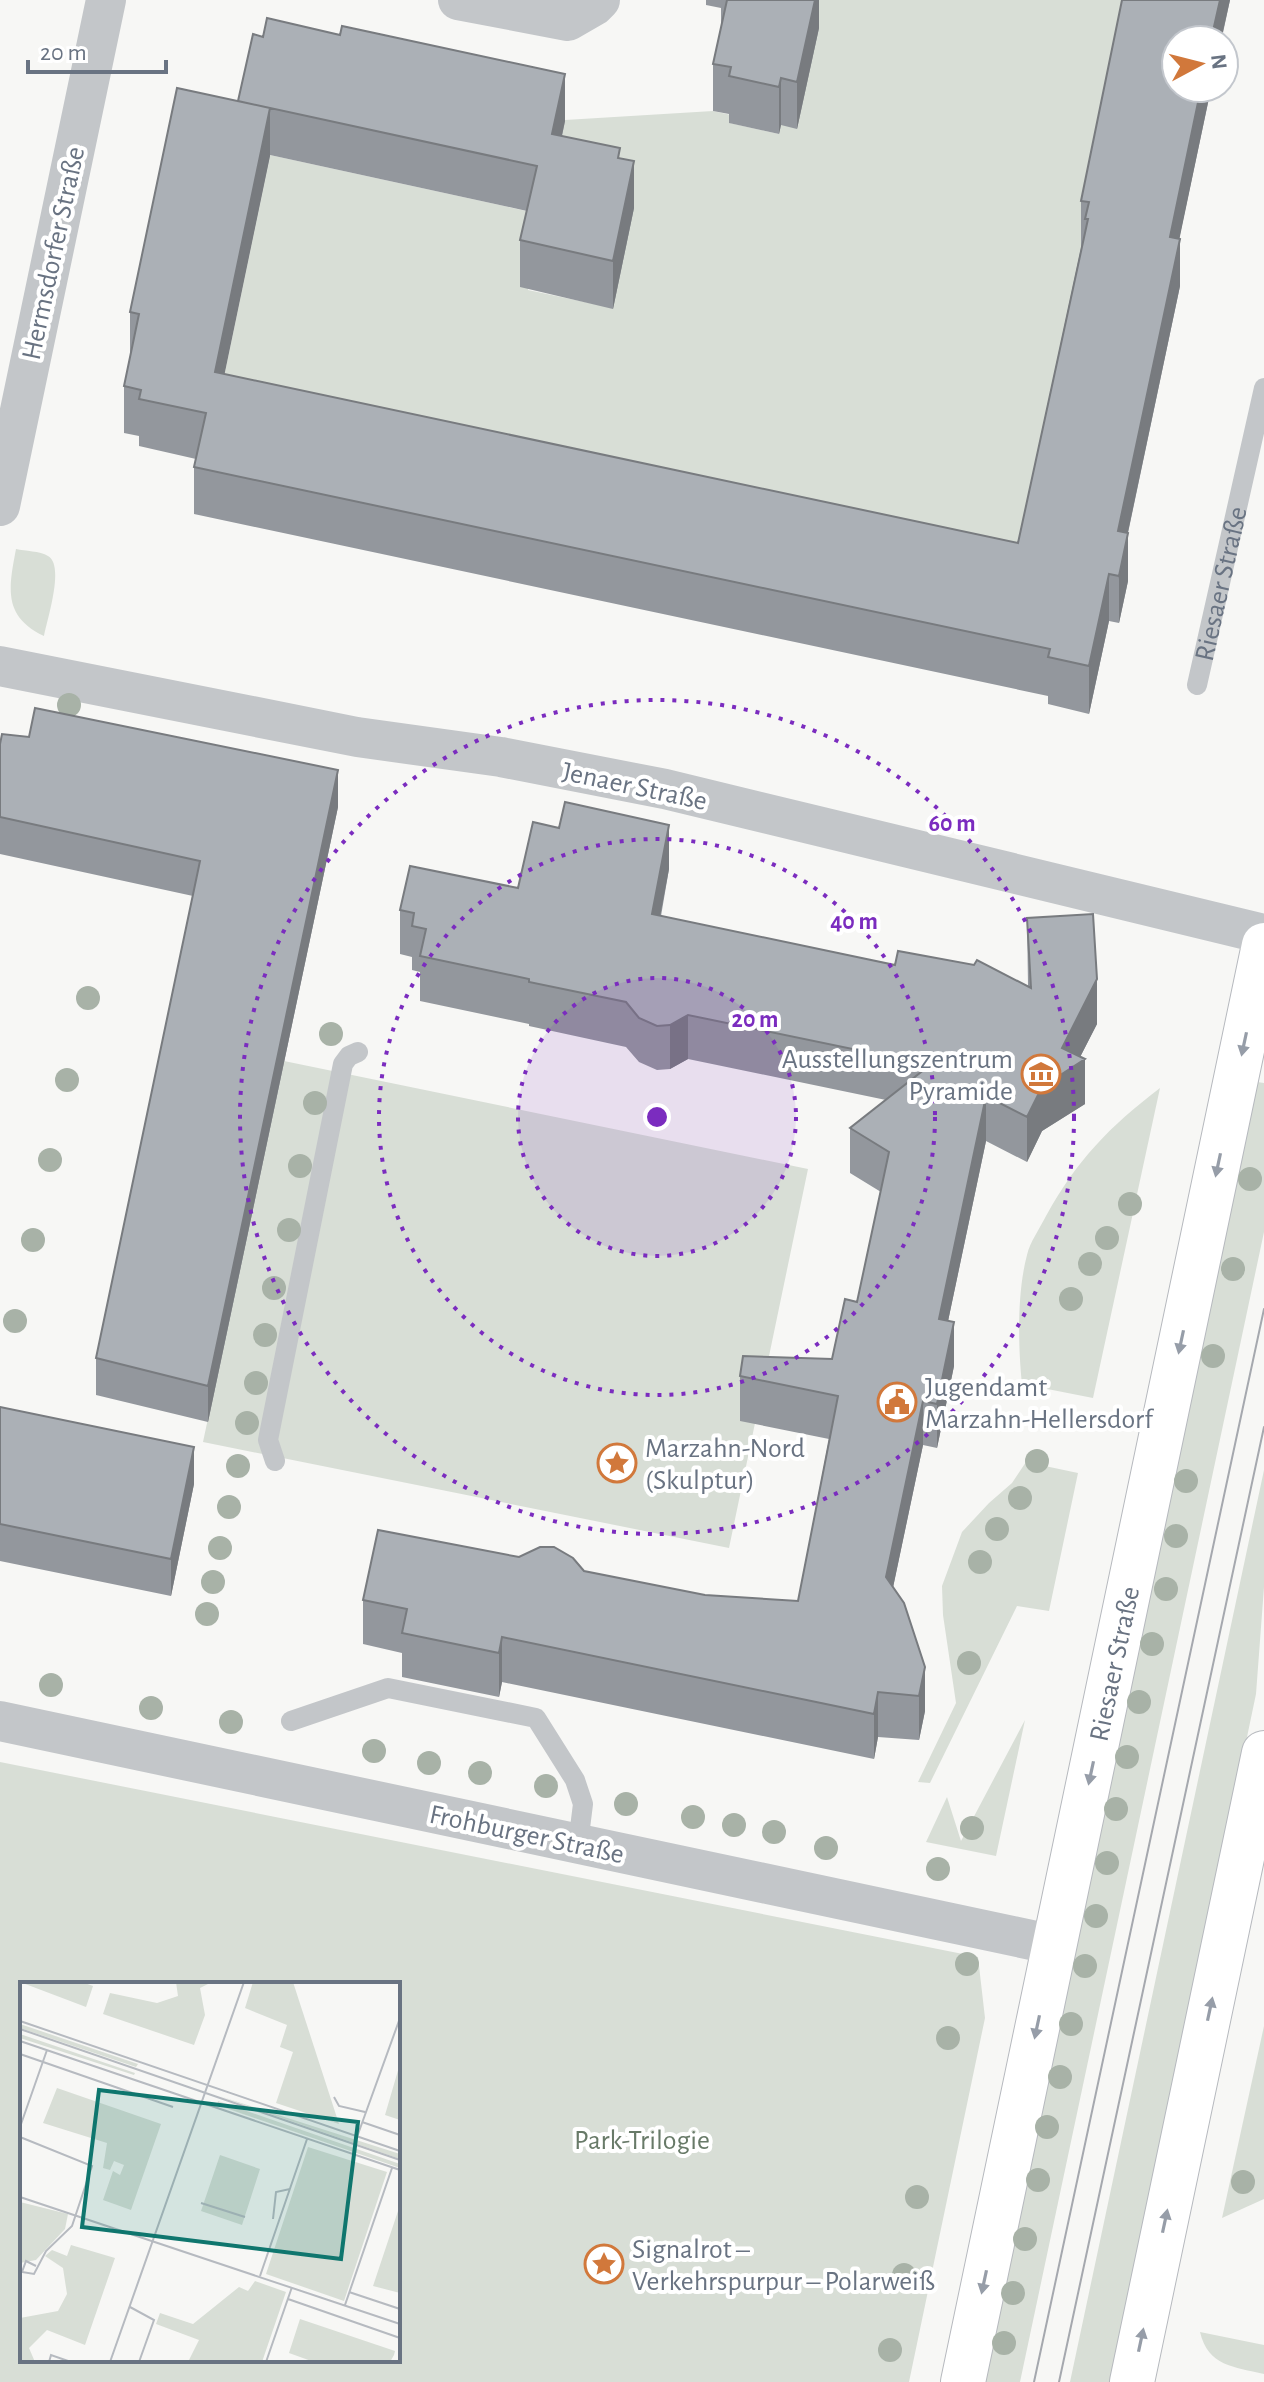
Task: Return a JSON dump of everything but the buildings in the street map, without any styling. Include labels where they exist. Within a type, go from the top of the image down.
[{"type":"main road","name":"Riesaer Straße","points":[[963,2382],[1264,945]]},
{"type":"main road","points":[[1132,2382],[1264,1753]]},
{"type":"street","name":"Hermsdorfer Straße","points":[[0,506],[106,0]]},
{"type":"street","points":[[458,0],[568,21],[600,0]]},
{"type":"street","name":"Jenaer Straße","points":[[0,666],[357,737],[501,757],[665,789],[1264,934]]},
{"type":"street","name":"Frohburger Straße","points":[[0,1721],[1055,1945]]},
{"type":"lane","name":"Riesaer Straße","points":[[1197,685],[1264,388]]},
{"type":"lane","points":[[275,1461],[268,1440],[343,1064],[349,1056],[358,1052]]},
{"type":"lane","points":[[291,1721],[388,1688],[536,1718],[575,1780],[583,1804],[578,1844]]},
{"type":"green space","points":[[804,0],[1132,0],[1089,250],[1024,562],[215,420],[270,155],[545,215],[528,290],[613,308],[550,190],[565,120],[713,111],[731,115],[730,123],[779,134]]},
{"type":"green space","points":[[16,549],[45,554],[53,561],[55,581],[44,636],[30,628],[15,610],[11,588]]},
{"type":"green space","points":[[284,1061],[808,1169],[729,1548],[203,1442]]},
{"type":"green space","points":[[1257,1082],[1264,1083],[1264,1232],[1020,2382],[984,2382]]},
{"type":"green space","points":[[1160,1088],[1093,1398],[1022,1384],[1020,1302],[1030,1245],[1082,1161],[1110,1131]]},
{"type":"green space","points":[[1026,1462],[1078,1473],[1049,1611],[1017,1606],[930,1783],[918,1782],[956,1703],[943,1615],[942,1586],[962,1532],[1012,1483]]},
{"type":"green space","points":[[1264,1470],[1264,1587],[1256,1694],[1112,2382],[1070,2382]]},
{"type":"green space","points":[[1025,1720],[996,1856],[926,1842],[947,1797],[961,1841]]},
{"type":"green space","name":"Park-Trilogie","points":[[0,1762],[978,1957],[985,2018],[909,2382],[0,2382]]},
{"type":"green space","points":[[1264,2026],[1264,2199],[1222,2218]]},
{"type":"green space","points":[[1200,2332],[1264,2345],[1264,2374],[1233,2367],[1216,2358],[1209,2352]]},
{"type":"tram line","points":[[1034,2382],[1264,1309]]},
{"type":"tram line","points":[[1059,2382],[1264,1427]]},
{"type":"place","name":"Ausstellungszentrum Pyramide","points":[[1041,1074]]},
{"type":"place","name":"Jugendamt Marzahn-Hellersdorf","points":[[897,1402]]},
{"type":"place","name":"Marzahn-Nord (Skulptur)","points":[[617,1463]]},
{"type":"place","name":"Signalrot – Verkehrspurpur – Polarweiß","points":[[604,2264]]}]
